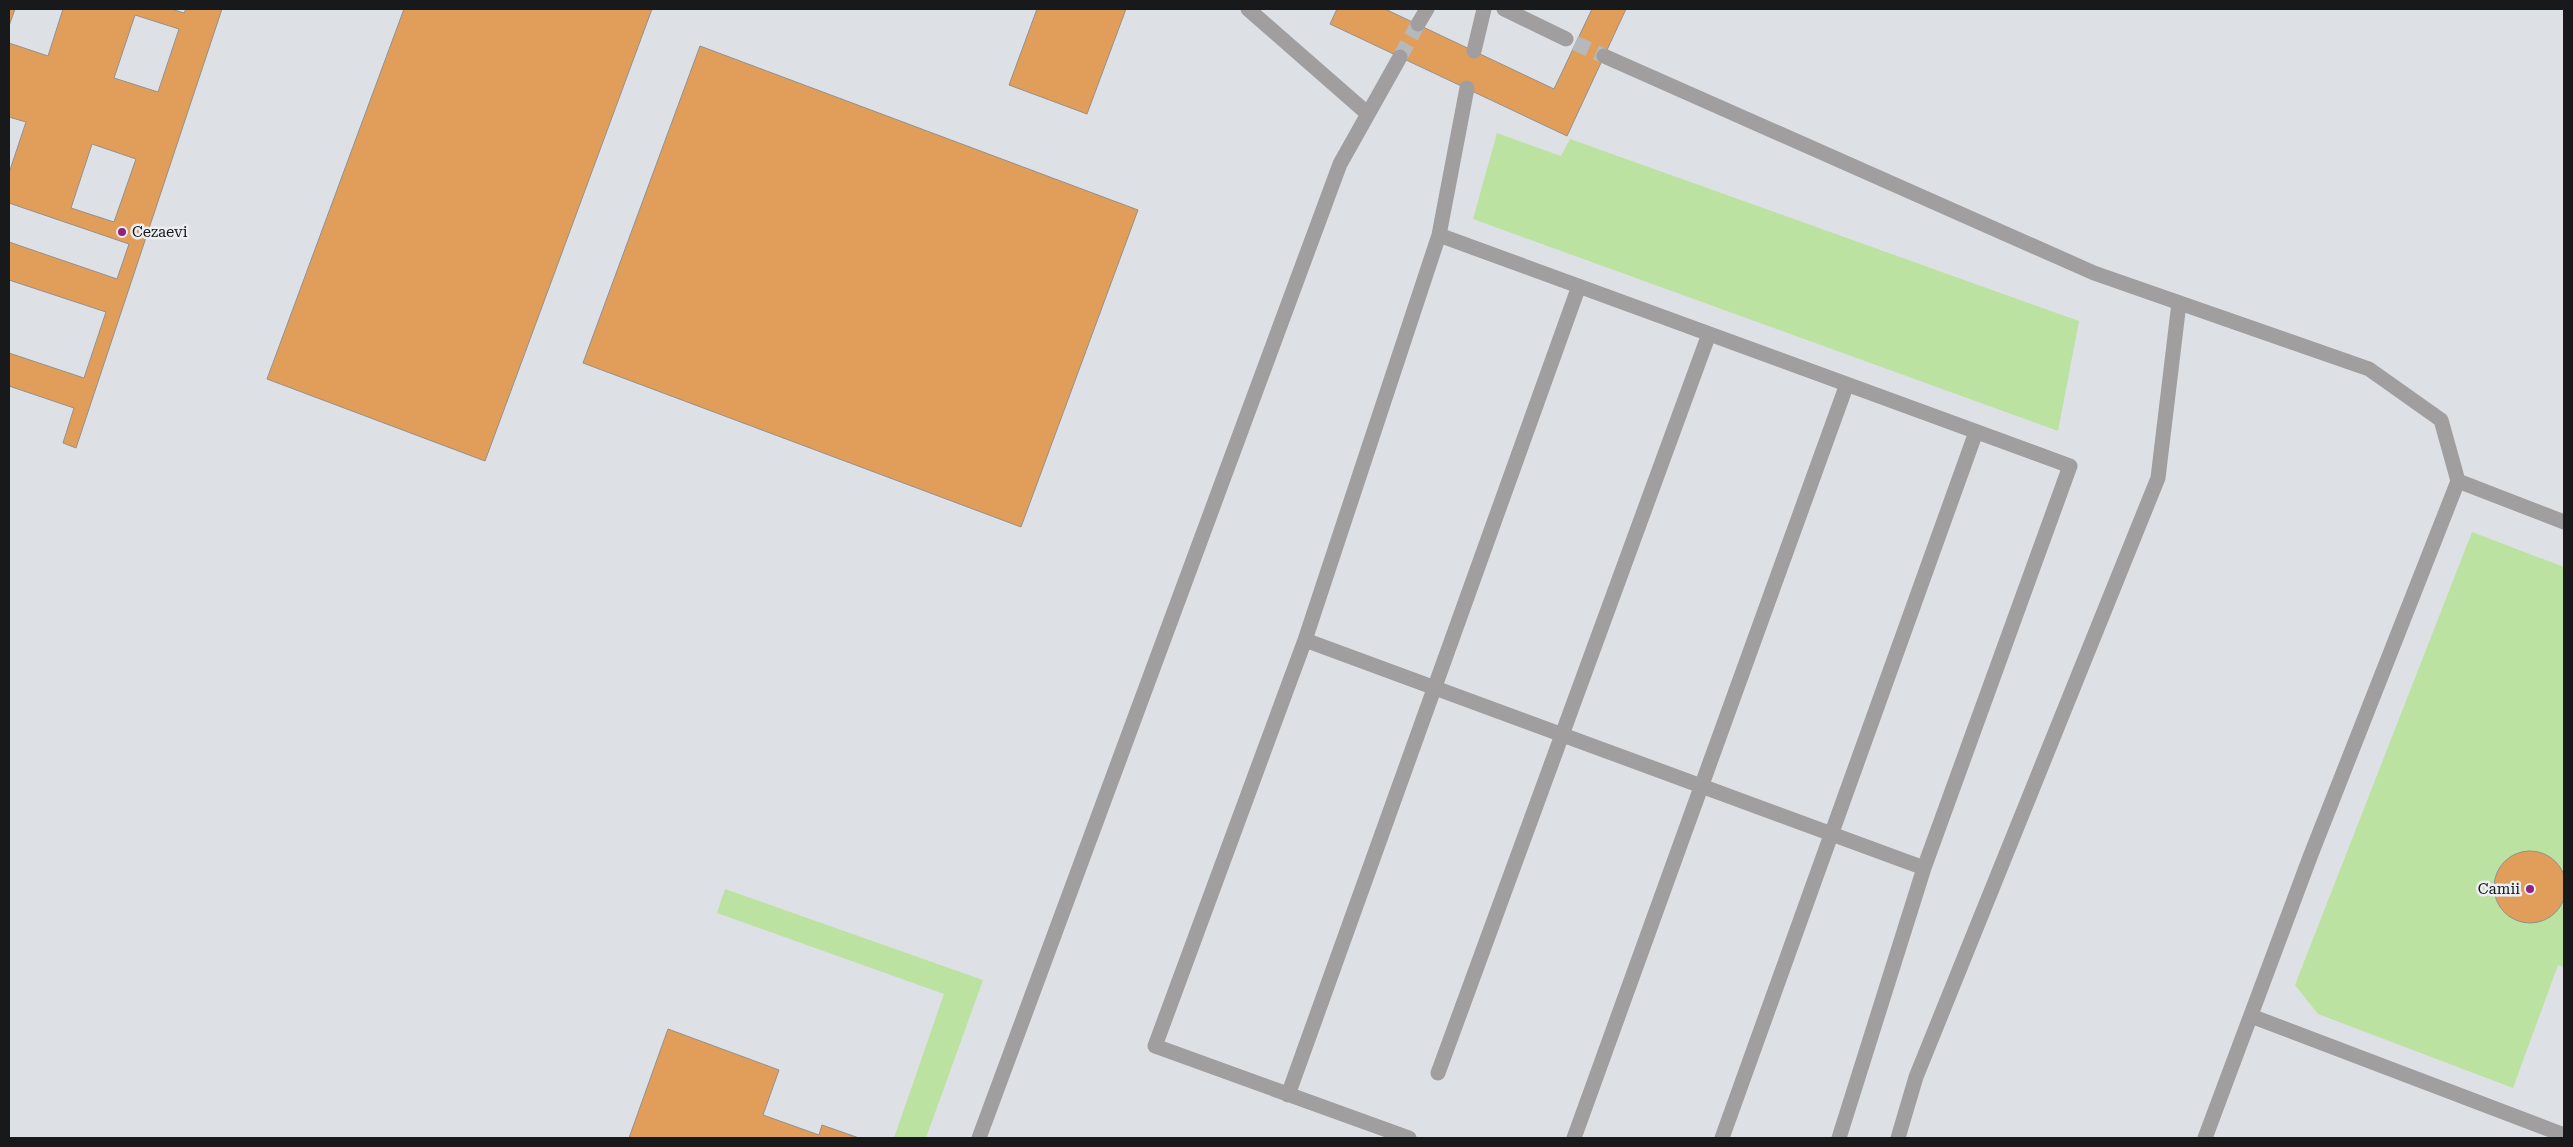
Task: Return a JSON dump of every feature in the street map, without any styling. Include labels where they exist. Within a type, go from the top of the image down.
[{"type":"street","points":[[1248,9],[1368,114]]},
{"type":"street","points":[[1418,24],[1427,9]]},
{"type":"street","points":[[1474,51],[1484,9]]},
{"type":"street","points":[[1504,9],[1571,41]]},
{"type":"street","points":[[1604,56],[2094,273],[2369,369],[2441,420],[2458,481],[2310,857],[2205,1138]]},
{"type":"street","points":[[979,1138],[1340,164],[1400,57]]},
{"type":"street","points":[[1409,1138],[1155,1046],[1305,640],[1440,235],[1467,88]]},
{"type":"street","points":[[1440,235],[2070,466],[1924,868],[1839,1138]]},
{"type":"street","points":[[1288,1095],[1579,286]]},
{"type":"street","points":[[1898,1138],[1916,1077],[2158,478],[2179,303]]},
{"type":"street","points":[[1438,1073],[1564,736],[1709,334]]},
{"type":"street","points":[[1574,1138],[1847,384]]},
{"type":"street","points":[[1722,1138],[1976,432]]},
{"type":"street","points":[[2458,481],[2564,522]]},
{"type":"street","points":[[1305,640],[1924,868]]},
{"type":"street","points":[[2251,1016],[2546,1133],[2564,1135]]},
{"type":"green space","points":[[1497,133],[1561,156],[1570,139],[2079,321],[2058,431],[1473,219]]},
{"type":"green space","points":[[2472,532],[2564,567],[2564,967],[2558,965],[2513,1088],[2318,1014],[2295,985]]},
{"type":"green space","points":[[725,889],[983,980],[926,1138],[894,1138],[944,994],[717,913]]},
{"type":"building","points":[[9,9],[15,9],[9,26]]},
{"type":"building","name":"Cezaevi","points":[[63,9],[171,9],[184,13],[186,9],[222,9],[76,448],[63,443],[74,408],[9,386],[9,353],[84,378],[106,312],[9,280],[9,242],[117,279],[129,244],[9,203],[9,173],[26,122],[9,117],[9,43],[48,56]],"holes":[[[135,15],[179,29],[158,92],[114,78]],[[92,144],[136,159],[114,222],[71,208]]]},
{"type":"building","points":[[404,9],[652,9],[485,461],[267,379]]},
{"type":"building","points":[[1037,9],[1126,9],[1087,114],[1009,85]]},
{"type":"building","points":[[1337,9],[1385,9],[1554,89],[1592,9],[1626,9],[1567,136],[1330,24]]},
{"type":"building","points":[[700,46],[1138,210],[1021,527],[583,363]]},
{"type":"building","name":"Camii","points":[[2530,851],[2550,857],[2560,867],[2566,887],[2560,907],[2550,917],[2530,923],[2510,917],[2500,907],[2494,887],[2500,867],[2510,857]]},
{"type":"building","points":[[668,1029],[779,1070],[763,1115],[819,1135],[822,1125],[859,1138],[629,1138]]},
{"type":"tunnel","points":[[1400,57],[1418,24]]},
{"type":"tunnel","points":[[1575,43],[1604,56]]},
{"type":"place","name":"Cezaevi","points":[[122,232]]},
{"type":"place","name":"Camii","points":[[2530,889]]}]
